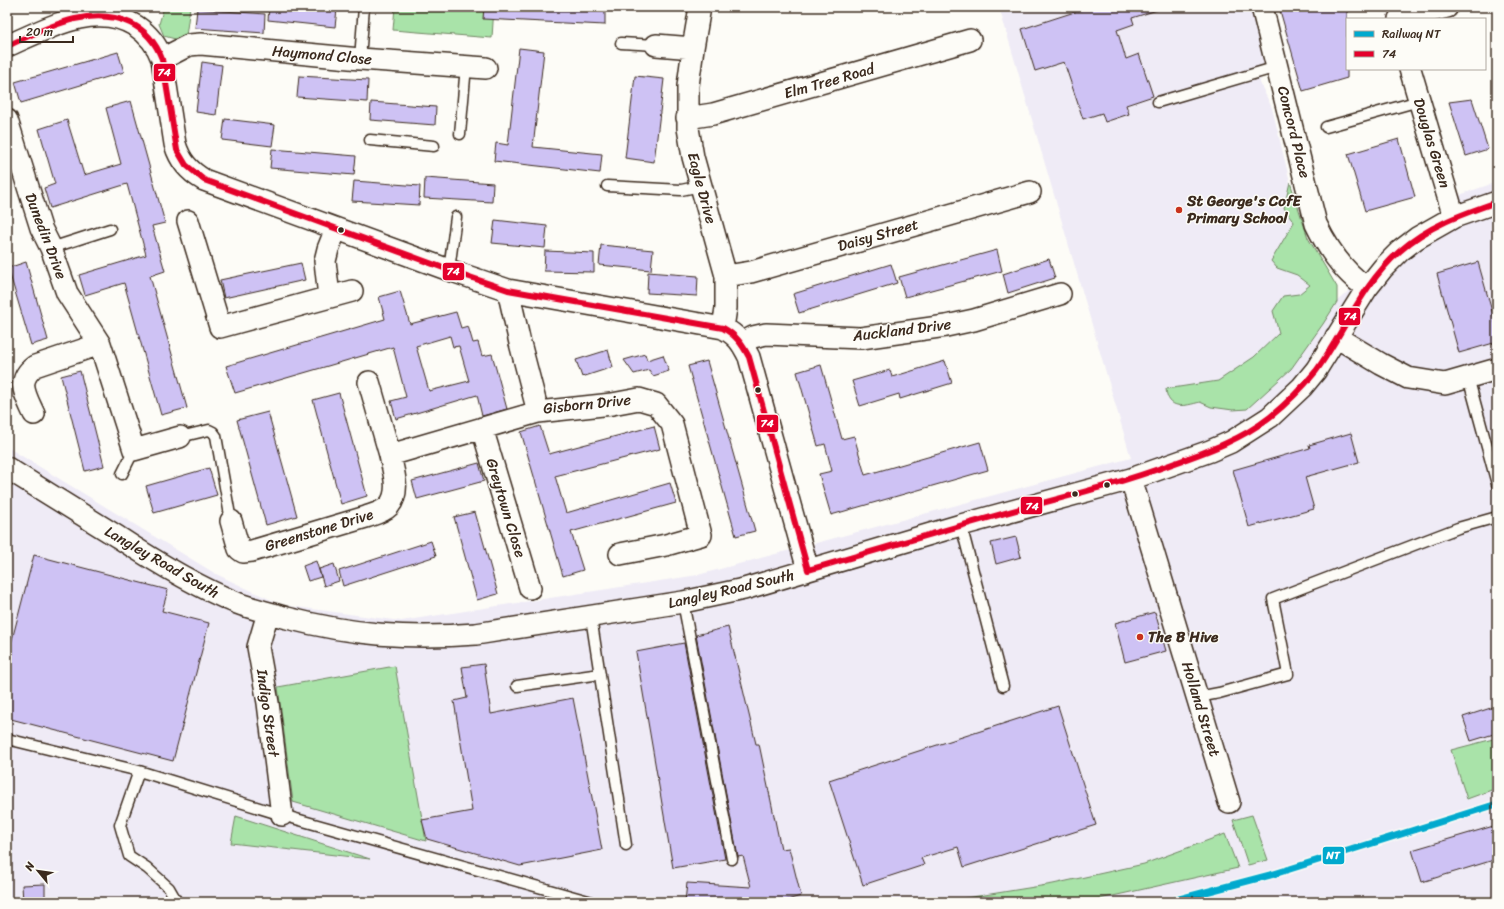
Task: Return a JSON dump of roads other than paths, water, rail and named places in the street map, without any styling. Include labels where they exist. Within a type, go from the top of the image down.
[{"type":"street","name":"Eagle Drive","points":[[700,7],[688,86],[687,118],[689,138],[726,276],[726,308],[723,328]]},
{"type":"street","name":"Concord Place","points":[[1262,7],[1316,224],[1334,257],[1357,282],[1367,288]]},
{"type":"street","points":[[1392,7],[1396,18]]},
{"type":"street","points":[[1403,18],[1447,7]]},
{"type":"street","points":[[7,46],[76,17],[100,13],[123,12],[143,30],[153,42],[162,59],[175,144],[178,153],[188,168],[204,180],[449,270],[508,290],[723,328],[733,333],[742,343],[749,357],[808,570]]},
{"type":"street","name":"Elm Tree Road","points":[[687,118],[713,114],[970,40]]},
{"type":"street","name":"Haymond Close","points":[[162,59],[189,45],[201,44],[360,59],[476,67]]},
{"type":"street","points":[[656,46],[693,48]]},
{"type":"street","name":"Douglas Green","points":[[1410,70],[1454,217]]},
{"type":"street","name":"Dunedin Drive","points":[[7,120],[11,150],[41,228],[51,248],[67,293],[100,344],[134,450]]},
{"type":"street","name":"Daisy Street","points":[[726,276],[751,272],[1030,192]]},
{"type":"street","name":"Langley Road South","points":[[7,468],[149,558],[179,575],[238,603],[268,613],[311,624],[377,635],[410,637],[476,634],[683,602],[744,589],[961,525],[1131,479],[1231,442],[1270,417],[1302,387],[1316,370],[1367,288],[1383,268],[1400,251],[1435,226],[1454,217],[1497,202]]},
{"type":"street","points":[[188,221],[220,327],[352,291]]},
{"type":"street","points":[[329,297],[325,261],[336,229]]},
{"type":"street","name":"Gisborn Drive","points":[[508,290],[538,412],[612,404],[639,399],[656,404],[672,424],[701,535],[666,545],[620,554]]},
{"type":"street","name":"Auckland Drive","points":[[742,343],[753,337],[766,334],[861,338],[946,326],[974,320],[1060,294]]},
{"type":"street","points":[[1336,337],[1408,378],[1445,384],[1497,369]]},
{"type":"street","points":[[34,414],[23,392],[24,382],[28,372],[35,366],[100,344]]},
{"type":"street","name":"Greenstone Drive","points":[[231,521],[238,549],[243,552],[324,530],[382,511],[389,506],[395,492],[396,484],[390,455],[369,382]]},
{"type":"street","points":[[390,455],[538,412]]},
{"type":"street","name":"Greytown Close","points":[[482,428],[530,588]]},
{"type":"street","points":[[134,450],[180,437]]},
{"type":"street","name":"Holland Street","points":[[1131,479],[1229,802]]},
{"type":"street","name":"Indigo Street","points":[[268,613],[258,647],[268,703],[282,815]]},
{"type":"lane","points":[[360,59],[364,7]]},
{"type":"lane","points":[[621,43],[656,46]]},
{"type":"lane","points":[[460,134],[476,67]]},
{"type":"lane","points":[[1158,102],[1277,67]]},
{"type":"lane","points":[[1326,127],[1419,101]]},
{"type":"lane","points":[[370,140],[434,146]]},
{"type":"lane","points":[[607,186],[681,190],[701,186]]},
{"type":"lane","points":[[449,270],[456,217]]},
{"type":"lane","points":[[51,248],[110,228]]},
{"type":"lane","points":[[1468,378],[1497,484]]},
{"type":"lane","points":[[180,437],[209,430],[216,436],[231,521]]},
{"type":"lane","points":[[122,474],[134,450]]},
{"type":"lane","points":[[1198,697],[1219,693],[1288,674],[1273,598],[1458,528],[1497,516]]},
{"type":"lane","points":[[961,525],[1003,686]]},
{"type":"lane","points":[[683,602],[732,859]]},
{"type":"lane","points":[[591,617],[626,845]]},
{"type":"lane","points":[[517,686],[600,674]]},
{"type":"lane","points":[[7,738],[139,771],[282,815],[592,902]]},
{"type":"lane","points":[[139,771],[120,825],[127,850],[129,856],[147,868],[169,888],[177,902]]},
{"type":"rail line","name":"NT","points":[[1168,902],[1274,874],[1497,804]]},
{"type":"place","name":"St George's CofE Primary School","points":[[1179,210]]},
{"type":"place","name":"The B Hive","points":[[1140,637]]}]
